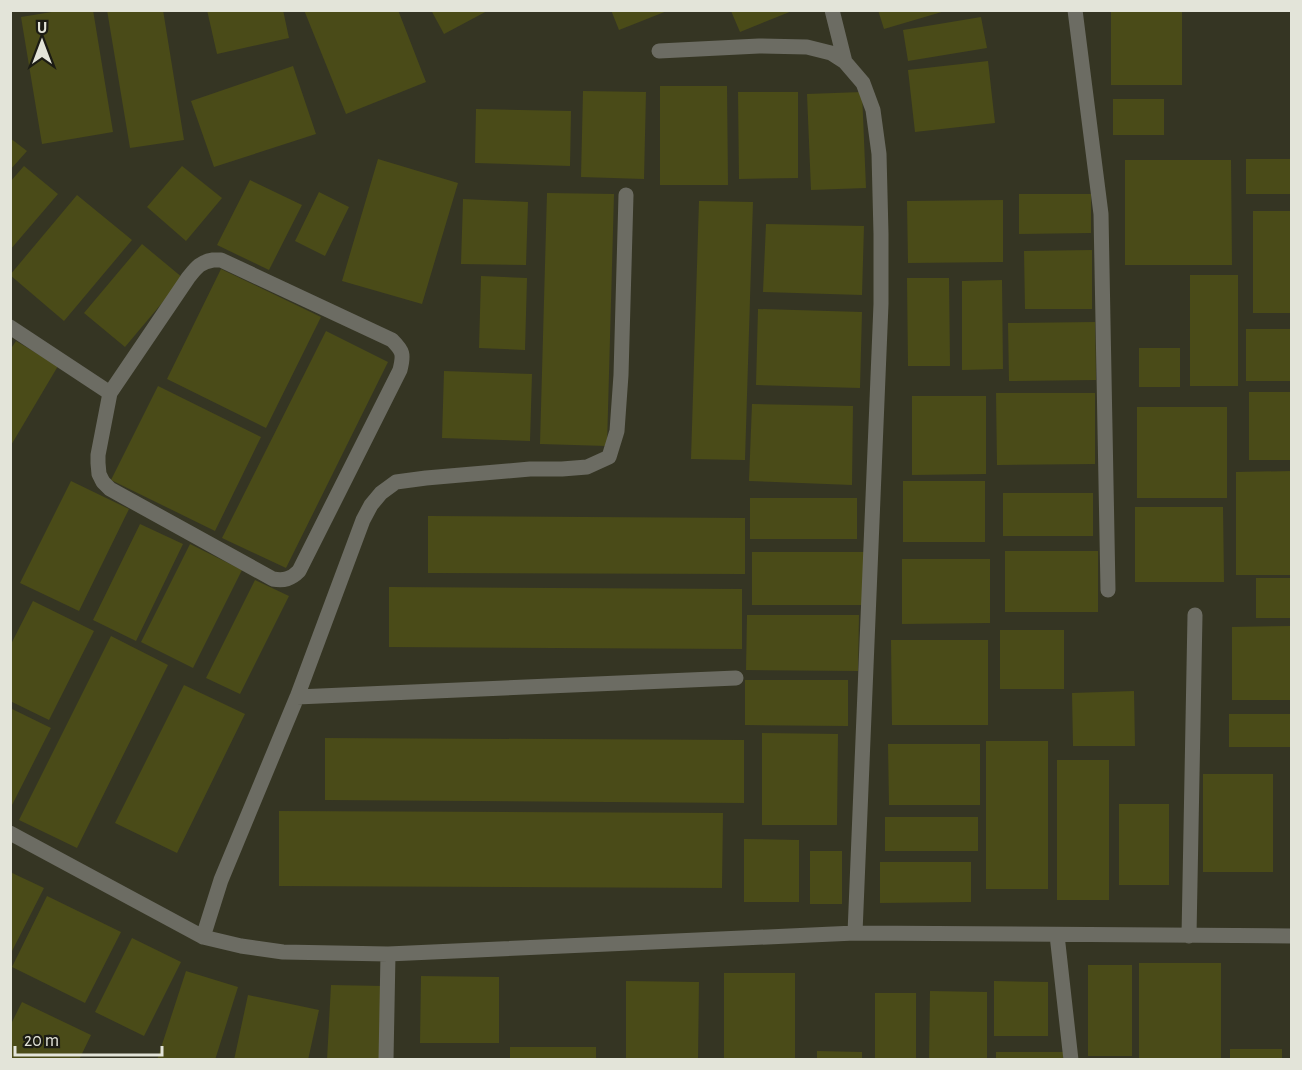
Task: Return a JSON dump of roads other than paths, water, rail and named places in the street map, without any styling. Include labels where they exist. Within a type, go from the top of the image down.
[{"type":"street","points":[[832,10],[845,62]]},
{"type":"street","points":[[1075,10],[1101,214],[1108,590]]},
{"type":"street","points":[[659,51],[759,46],[807,47],[831,53],[845,62],[863,83],[873,110],[879,154],[881,304],[855,933]]},
{"type":"street","points":[[203,937],[221,880],[297,697],[363,520],[381,493],[396,482],[518,470],[587,467],[609,457],[617,431],[621,375],[626,195]]},
{"type":"street","points":[[221,260],[392,339],[403,353],[400,370],[299,571],[287,579],[273,579],[110,489],[103,482],[99,474],[98,455],[110,393],[188,278],[204,261],[221,260]]},
{"type":"street","points":[[10,327],[110,393]]},
{"type":"street","points":[[1189,936],[1195,615]]},
{"type":"street","points":[[297,697],[736,678]]},
{"type":"street","points":[[10,833],[203,937],[283,952],[388,954],[855,933],[1292,936]]},
{"type":"street","points":[[1058,935],[1071,1059]]},
{"type":"street","points":[[386,1059],[388,954]]}]
